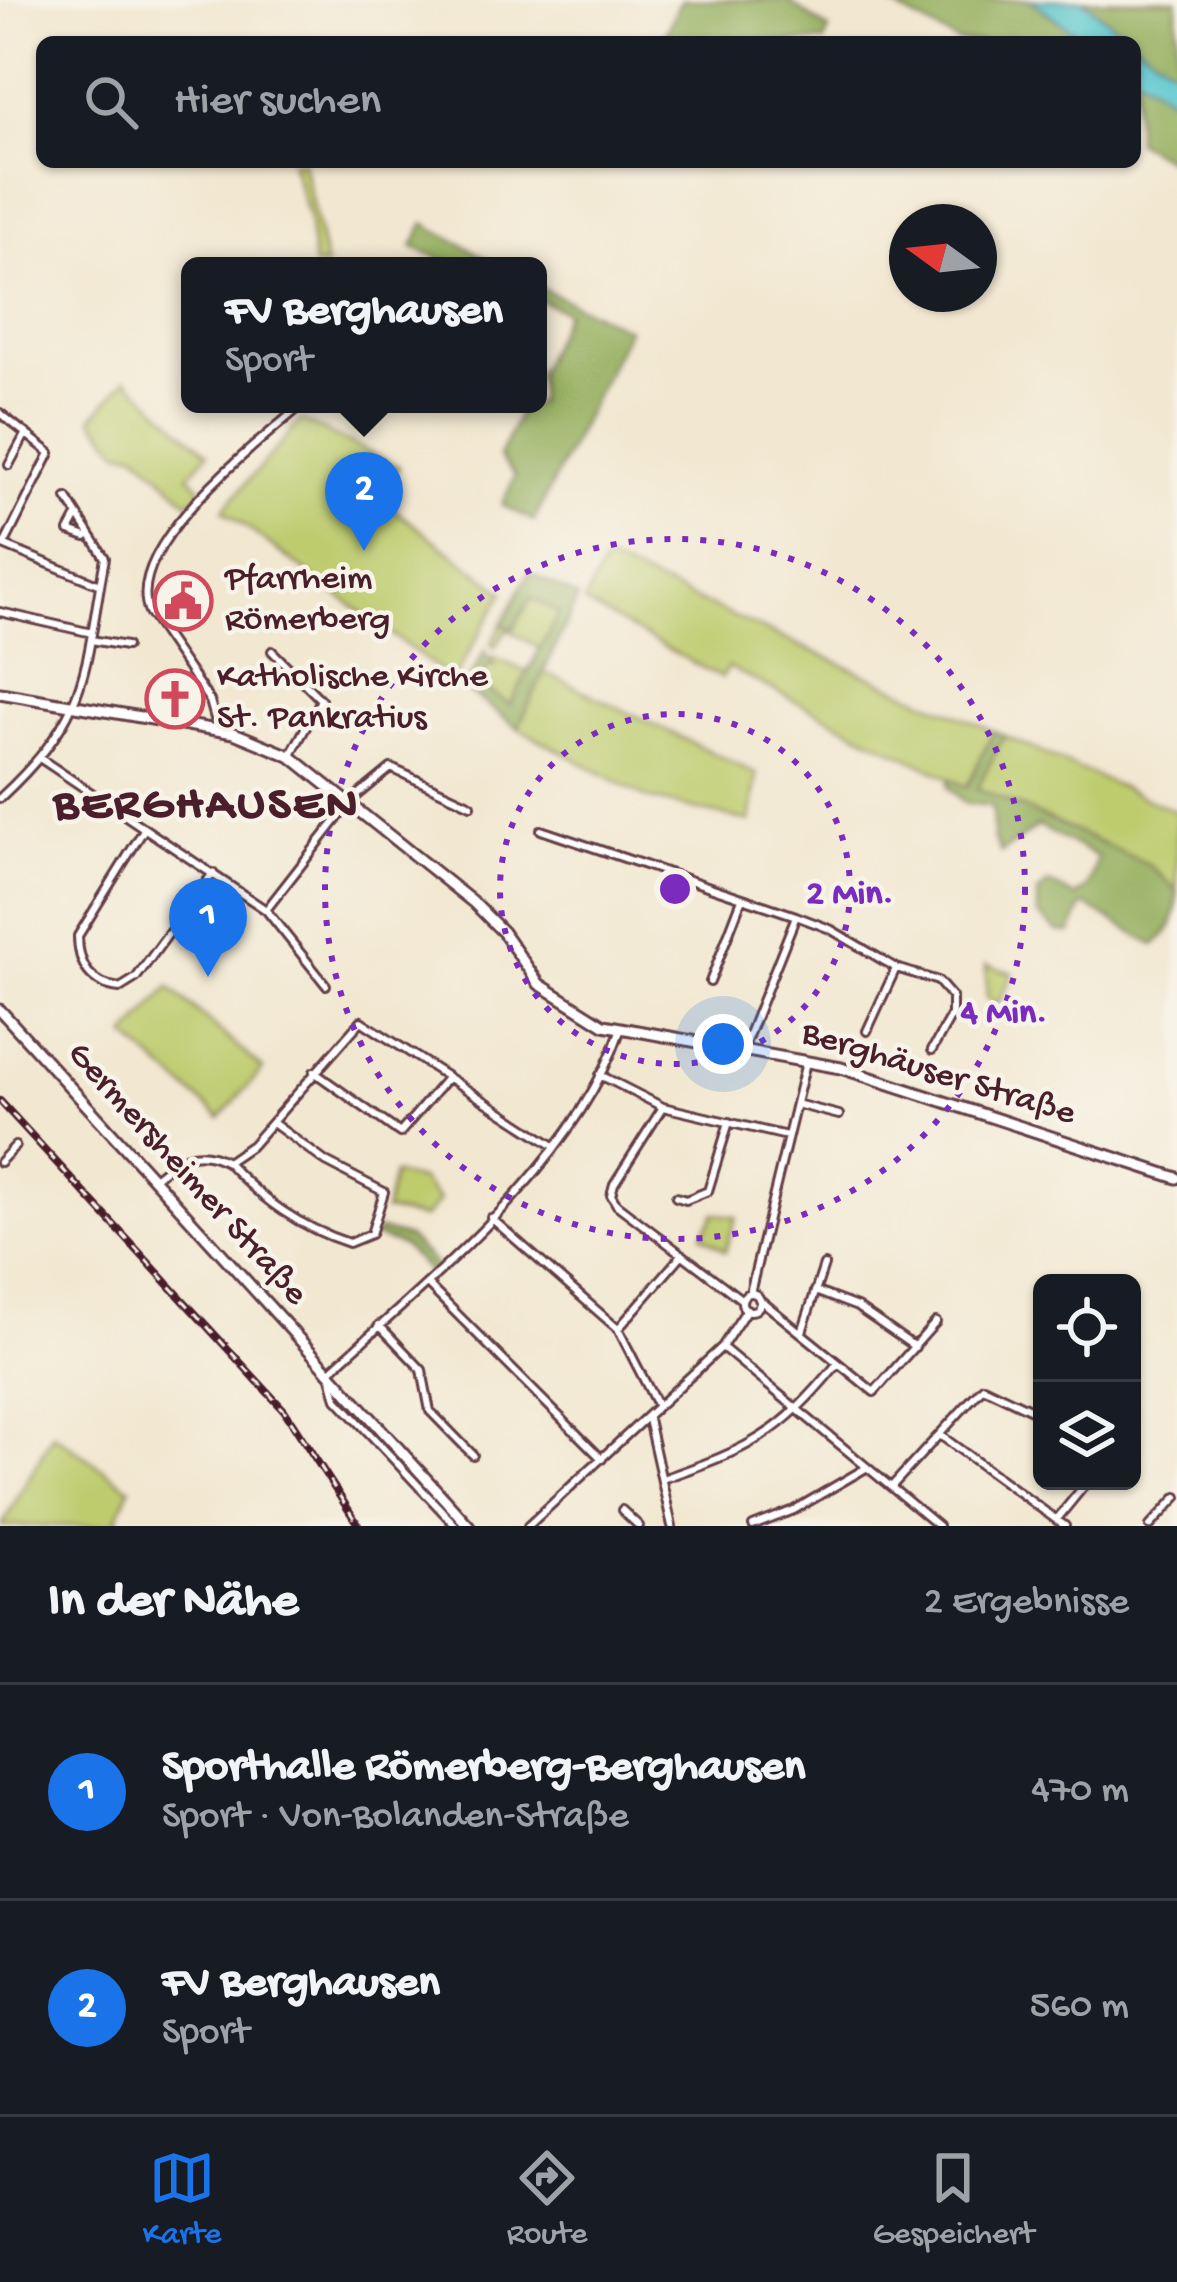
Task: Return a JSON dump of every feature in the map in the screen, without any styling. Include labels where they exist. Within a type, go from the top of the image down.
[{"type":"street","points":[[0,413],[50,453],[2,544],[100,584]]},
{"type":"street","points":[[218,731],[210,701],[178,659],[144,600],[148,567],[243,455],[292,413]]},
{"type":"street","points":[[8,465],[26,433]]},
{"type":"street","points":[[0,798],[41,760],[76,707],[92,637],[105,558],[67,499]]},
{"type":"street","points":[[0,612],[126,646]]},
{"type":"street","points":[[272,651],[321,700],[290,755]]},
{"type":"street","name":"Berghäuser Straße","points":[[0,693],[218,731],[290,755],[352,800],[474,903],[503,932],[539,983],[565,1004],[620,1031],[806,1062],[960,1104],[1177,1178]]},
{"type":"street","points":[[41,760],[266,910],[326,986]]},
{"type":"street","points":[[266,910],[352,800],[391,768],[471,805]]},
{"type":"street","points":[[143,830],[78,937],[83,966],[96,981],[120,988],[136,978],[213,873]]},
{"type":"street","points":[[541,830],[796,916],[830,929],[896,968],[938,981],[952,997],[944,1033],[932,1050]]},
{"type":"street","points":[[710,982],[742,899]]},
{"type":"street","points":[[743,1049],[796,916]]},
{"type":"street","points":[[867,1030],[896,968]]},
{"type":"street","name":"Germersheimer Straße","points":[[0,1010],[469,1526]]},
{"type":"street","points":[[227,1162],[253,1145],[361,1021],[554,1146]]},
{"type":"street","points":[[330,1375],[491,1218],[554,1146],[600,1075],[620,1031]]},
{"type":"street","points":[[742,1300],[750,1293],[806,1062]]},
{"type":"street","points":[[314,1072],[400,1132]]},
{"type":"street","points":[[600,1075],[663,1107],[787,1136]]},
{"type":"street","points":[[398,1143],[400,1132],[448,1077]]},
{"type":"street","points":[[796,1104],[839,1115]]},
{"type":"street","points":[[663,1107],[611,1195],[680,1257],[742,1300],[747,1310]]},
{"type":"street","points":[[152,1179],[178,1157],[197,1152],[227,1162],[254,1190],[316,1232],[349,1243],[371,1234],[384,1192],[326,1162],[272,1122]]},
{"type":"street","points":[[676,1197],[701,1198],[708,1191],[729,1122]]},
{"type":"street","points":[[0,1162],[15,1146]]},
{"type":"street","points":[[491,1218],[618,1329],[656,1403]]},
{"type":"street","points":[[618,1329],[680,1257]]},
{"type":"street","points":[[802,1332],[824,1264]]},
{"type":"street","points":[[427,1283],[602,1459]]},
{"type":"street","points":[[815,1291],[857,1307],[915,1347]]},
{"type":"street","points":[[750,1293],[874,1392],[936,1322]]},
{"type":"street","points":[[528,1526],[722,1347],[759,1299]]},
{"type":"street","points":[[380,1325],[422,1370],[430,1411],[473,1455]]},
{"type":"street","points":[[722,1347],[938,1526]]},
{"type":"street","points":[[665,1478],[735,1454],[797,1412],[837,1364]]},
{"type":"street","name":"Germersheimer Straße","points":[[330,1375],[337,1400],[456,1526]]},
{"type":"street","points":[[892,1486],[983,1387],[1033,1411]]},
{"type":"street","points":[[648,1419],[665,1478],[672,1526]]},
{"type":"street","points":[[940,1435],[1065,1526]]},
{"type":"street","points":[[753,1526],[794,1510],[866,1468]]},
{"type":"street","points":[[1057,1519],[1081,1490]]},
{"type":"street","points":[[1150,1526],[1177,1497]]},
{"type":"street","points":[[622,1510],[639,1526]]},
{"type":"street","points":[[919,1526],[930,1519]]},
{"type":"green space","points":[[681,0],[787,0],[829,30],[826,36],[665,36]]},
{"type":"green space","points":[[882,0],[1031,0],[1080,36],[947,36]]},
{"type":"green space","points":[[1083,0],[1177,0],[1177,71],[1141,49],[1141,36],[1126,36]]},
{"type":"green space","points":[[1141,78],[1177,103],[1177,164],[1141,144]]},
{"type":"green space","points":[[293,168],[304,168],[324,257],[313,257],[308,216]]},
{"type":"green space","points":[[424,223],[484,257],[437,257],[413,247]]},
{"type":"green space","points":[[547,291],[628,329],[534,521],[502,505],[515,476],[499,457],[519,413],[547,413],[547,353],[566,312],[547,303]]},
{"type":"green space","points":[[127,379],[208,453],[189,475],[202,490],[189,503],[137,453],[120,451],[92,418]]},
{"type":"green space","points":[[301,420],[399,467],[381,500],[504,592],[453,680],[223,510]]},
{"type":"green space","points":[[605,560],[994,731],[967,787],[728,667],[721,678],[584,603]]},
{"type":"green space","points":[[529,572],[578,598],[518,728],[464,688],[485,651],[495,666],[488,666],[478,684],[510,705],[559,613],[531,598],[513,629],[502,624]]},
{"type":"green space","points":[[531,598],[560,613],[510,705],[477,683],[493,657],[527,672],[540,649],[507,629],[495,648],[491,644],[502,624],[513,629]]},
{"type":"green space","points":[[544,672],[757,774],[750,822],[647,798],[518,728]]},
{"type":"green space","points":[[994,731],[1004,736],[977,788],[1148,864],[1177,891],[1173,922],[1154,945],[1087,906],[1082,906],[1071,933],[1058,932],[1038,914],[1038,893],[1049,883],[1075,897],[1088,887],[1098,857],[1038,826],[1001,853],[994,840],[992,806],[965,803],[948,787],[949,778],[967,787]]},
{"type":"green space","points":[[1004,736],[1177,812],[1177,891],[1148,864],[976,788]]},
{"type":"green space","points":[[986,965],[1013,973],[999,1003],[987,999]]},
{"type":"green space","points":[[169,987],[263,1069],[220,1118],[127,1037]]},
{"type":"green space","points":[[393,1174],[421,1180],[439,1201],[424,1218],[385,1211]]},
{"type":"green space","points":[[715,1213],[736,1217],[725,1251],[702,1235]]},
{"type":"green space","points":[[379,1230],[409,1238],[436,1266],[429,1273],[403,1246],[374,1237]]},
{"type":"green space","points":[[53,1434],[130,1488],[114,1526],[2,1526]]},
{"type":"water","points":[[1031,0],[1083,0],[1128,36],[1080,36]]},
{"type":"water","points":[[1141,46],[1177,71],[1177,103],[1141,78]]},
{"type":"railway","points":[[0,1101],[284,1410],[359,1526]]},
{"type":"place","name":"FV Berghausen","points":[[364,551]]},
{"type":"place","name":"Pfarrheim Römerberg","points":[[183,601]]},
{"type":"place","name":"Katholische Kirche St. Pankratius","points":[[175,699]]},
{"type":"place","name":"Sporthalle Römerberg-Berghausen","points":[[208,977]]},
{"type":"district","name":"BERGHAUSEN","points":[[207,807]]}]
